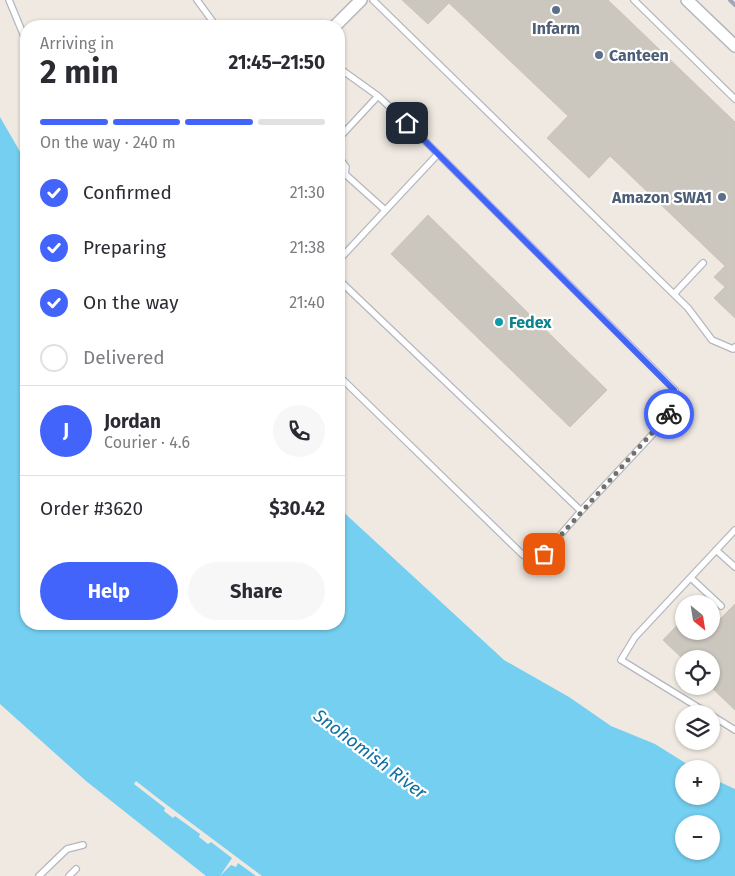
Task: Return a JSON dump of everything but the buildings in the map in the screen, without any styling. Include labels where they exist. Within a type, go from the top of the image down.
[{"type":"street","points":[[341,20],[361,0]]},
{"type":"street","points":[[687,0],[735,46]]},
{"type":"lane","points":[[10,0],[20,26]]},
{"type":"lane","points":[[197,0],[212,20]]},
{"type":"lane","points":[[373,0],[688,308],[712,340],[733,349],[735,347]]},
{"type":"lane","points":[[634,0],[735,99]]},
{"type":"lane","points":[[345,72],[378,96],[438,154],[674,390],[677,403],[664,422],[581,511],[544,554],[530,558],[523,555],[345,382]]},
{"type":"lane","points":[[345,132],[378,96]]},
{"type":"lane","points":[[345,253],[438,154]]},
{"type":"lane","points":[[345,166],[345,174],[385,210]]},
{"type":"lane","points":[[674,294],[703,264]]},
{"type":"lane","points":[[345,286],[581,511]]},
{"type":"lane","points":[[695,705],[621,660],[635,636],[735,530]]},
{"type":"lane","points":[[716,550],[735,567]]},
{"type":"lane","points":[[691,578],[721,606]]},
{"type":"lane","points":[[720,720],[735,730]]},
{"type":"lane","points":[[39,876],[68,849],[83,845]]},
{"type":"lane","points":[[69,876],[76,870]]},
{"type":"water","name":"Snohomish River","points":[[0,117],[20,152],[20,630],[345,630],[345,514],[504,660],[569,697],[611,726],[655,744],[681,760],[675,760],[675,805],[720,805],[720,782],[735,789],[735,876],[206,876],[86,781],[0,704]]},
{"type":"pier","points":[[136,781],[262,876],[256,876],[238,863],[236,867],[231,865],[220,876],[232,858],[211,842],[208,844],[199,837],[200,834],[175,816],[173,818],[164,811],[165,808],[134,784]]},
{"type":"railway","points":[[730,0],[735,5]]},
{"type":"way so far","points":[[544,554],[581,511],[664,422],[669,414]]},
{"type":"place","name":"Infarm","points":[[556,10]]},
{"type":"place","name":"Canteen","points":[[599,55]]},
{"type":"place","name":"Amazon SWA1","points":[[722,197]]},
{"type":"place","name":"Fedex","points":[[499,322]]},
{"type":"route","points":[[407,123],[674,390],[677,403],[669,414]]}]
